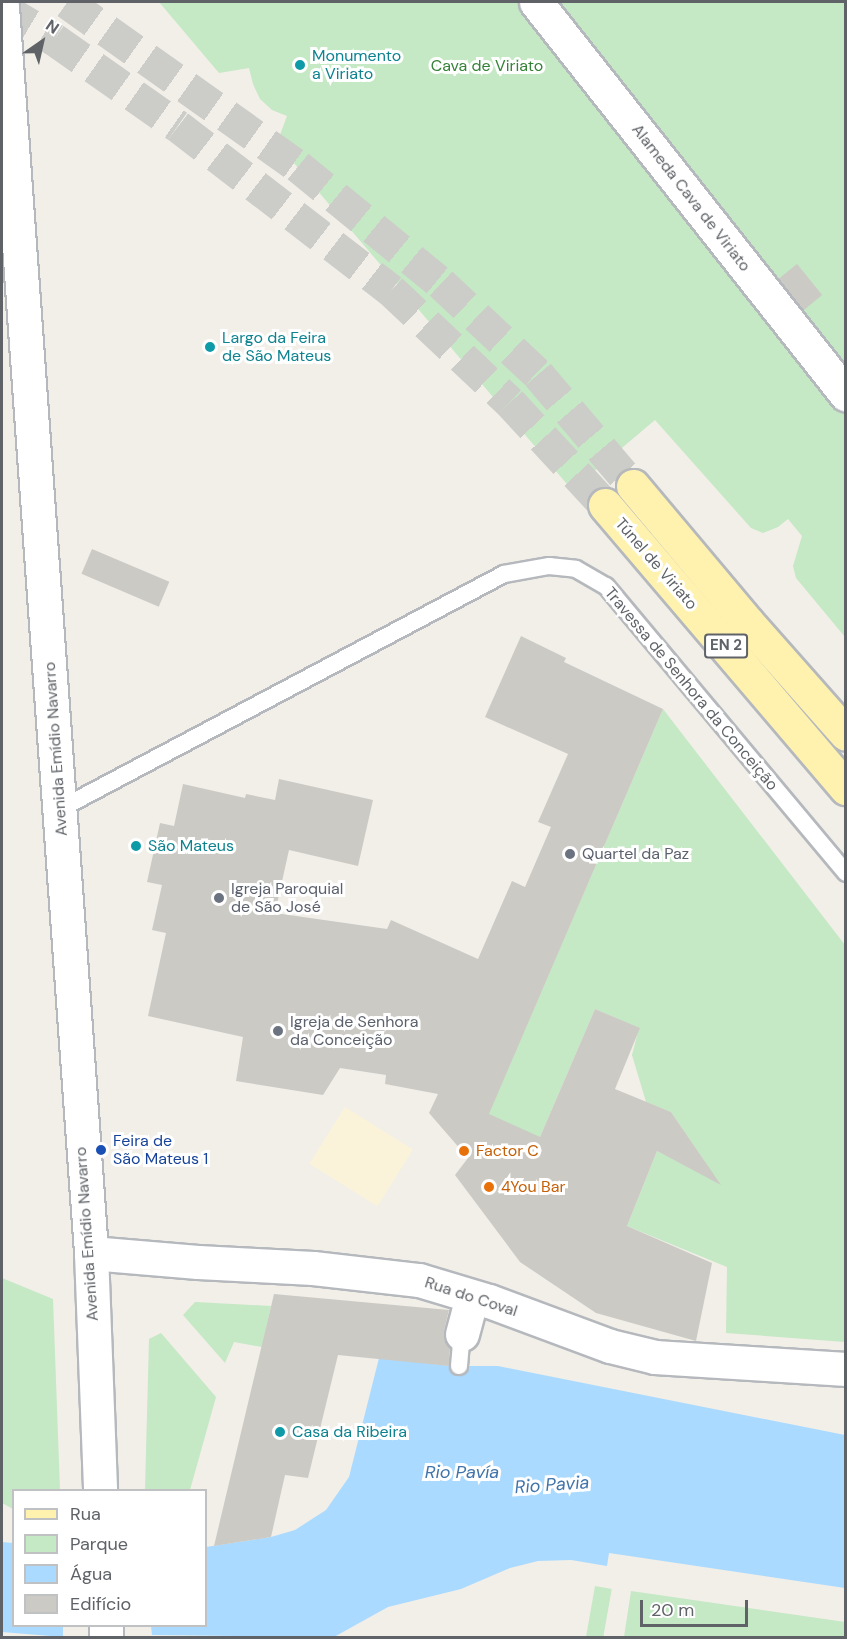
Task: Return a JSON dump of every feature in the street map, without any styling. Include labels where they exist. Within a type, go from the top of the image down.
[{"type":"main road","name":"Alameda Cava de Viriato","points":[[536,2],[846,394]]},
{"type":"main road","name":"Avenida Emídio Navarro","points":[[2,4],[91,1253],[100,1489]]},
{"type":"main road","name":"Túnel de Viriato","points":[[633,486],[747,622],[846,734]]},
{"type":"main road","name":"Túnel de Viriato","points":[[605,505],[846,788]]},
{"type":"main road","name":"Rua do Coval","points":[[91,1253],[313,1268],[419,1280],[610,1346],[655,1357],[846,1369]]},
{"type":"main road","points":[[460,1350],[472,1297]]},
{"type":"lane","name":"Travessa de Senhora da Conceição","points":[[60,809],[504,574],[549,566],[576,569],[606,586],[846,873]]},
{"type":"green space","name":"Cava de Viriato","points":[[159,2],[845,2],[845,637],[796,578],[793,566],[802,536],[788,519],[778,527],[763,533],[751,528],[655,420],[572,490],[277,143],[287,116],[272,110],[260,99],[249,68],[219,73]]},
{"type":"green space","points":[[663,709],[845,945],[845,1342],[726,1333],[727,1267],[627,1226],[657,1151],[692,1169],[705,1162],[671,1112],[646,1102],[632,1055],[639,1028],[595,1009],[540,1137],[480,1134]]},
{"type":"green space","points":[[2,1278],[53,1299],[60,1489],[12,1489],[12,1508],[2,1503]]},
{"type":"green space","points":[[195,1302],[271,1306],[262,1347],[234,1342],[225,1363],[183,1315]]},
{"type":"green space","points":[[161,1333],[216,1397],[190,1489],[145,1489],[149,1339]]},
{"type":"green space","points":[[595,1586],[612,1589],[603,1638],[586,1637]]},
{"type":"green space","points":[[631,1591],[845,1622],[845,1637],[624,1637]]},
{"type":"sand","points":[[345,1107],[413,1149],[377,1206],[309,1164]]},
{"type":"water","name":"Rio Pavía","points":[[379,1358],[451,1366],[498,1366],[845,1435],[845,1588],[609,1553],[607,1566],[571,1560],[538,1561],[510,1568],[461,1589],[388,1607],[334,1637],[152,1635],[151,1627],[207,1627],[207,1547],[271,1537],[295,1530],[326,1510],[349,1477]]},
{"type":"water","points":[[2,1542],[12,1543],[12,1627],[63,1627],[63,1637],[2,1632]]},
{"type":"building","points":[[797,264],[822,295],[804,310],[778,279]]},
{"type":"building","points":[[92,549],[169,582],[159,607],[81,574]]},
{"type":"building","points":[[521,636],[566,658],[564,662],[663,709],[489,1114],[540,1137],[595,1009],[640,1028],[615,1089],[671,1112],[721,1185],[657,1151],[627,1226],[712,1263],[696,1341],[596,1313],[520,1262],[455,1175],[468,1158],[429,1113],[438,1094],[385,1084],[386,1075],[340,1068],[323,1095],[236,1081],[243,1037],[148,1016],[166,933],[152,930],[162,885],[147,882],[160,823],[174,826],[183,784],[245,798],[246,794],[275,800],[279,779],[373,800],[358,866],[289,850],[275,913],[387,929],[391,920],[478,959],[512,881],[525,887],[551,827],[538,822],[568,754],[485,717]]},
{"type":"building","name":"Casa da Ribeira","points":[[274,1294],[449,1310],[444,1339],[450,1348],[449,1366],[338,1355],[308,1478],[285,1475],[271,1537],[214,1546]]},
{"type":"tunnel","points":[[67,2],[298,166],[441,283],[538,374],[633,486]]},
{"type":"tunnel","points":[[2,8],[54,39],[178,126],[391,290],[510,402],[605,505]]},
{"type":"place","name":"Monumento a Viriato","points":[[300,65]]},
{"type":"place","name":"Largo da Feira de São Mateus","points":[[210,347]]},
{"type":"place","name":"São Mateus","points":[[136,846]]},
{"type":"place","name":"Quartel da Paz","points":[[570,854]]},
{"type":"place","name":"Igreja Paroquial de São José","points":[[219,898]]},
{"type":"place","name":"Igreja de Senhora da Conceição","points":[[278,1031]]},
{"type":"place","name":"Feira de São Mateus 1","points":[[101,1150]]},
{"type":"place","name":"Factor C","points":[[464,1151]]},
{"type":"place","name":"4You Bar","points":[[489,1187]]},
{"type":"place","name":"Casa da Ribeira","points":[[280,1432]]},
{"type":"water label","name":"Rio Pavia","points":[[552,1485]]}]
